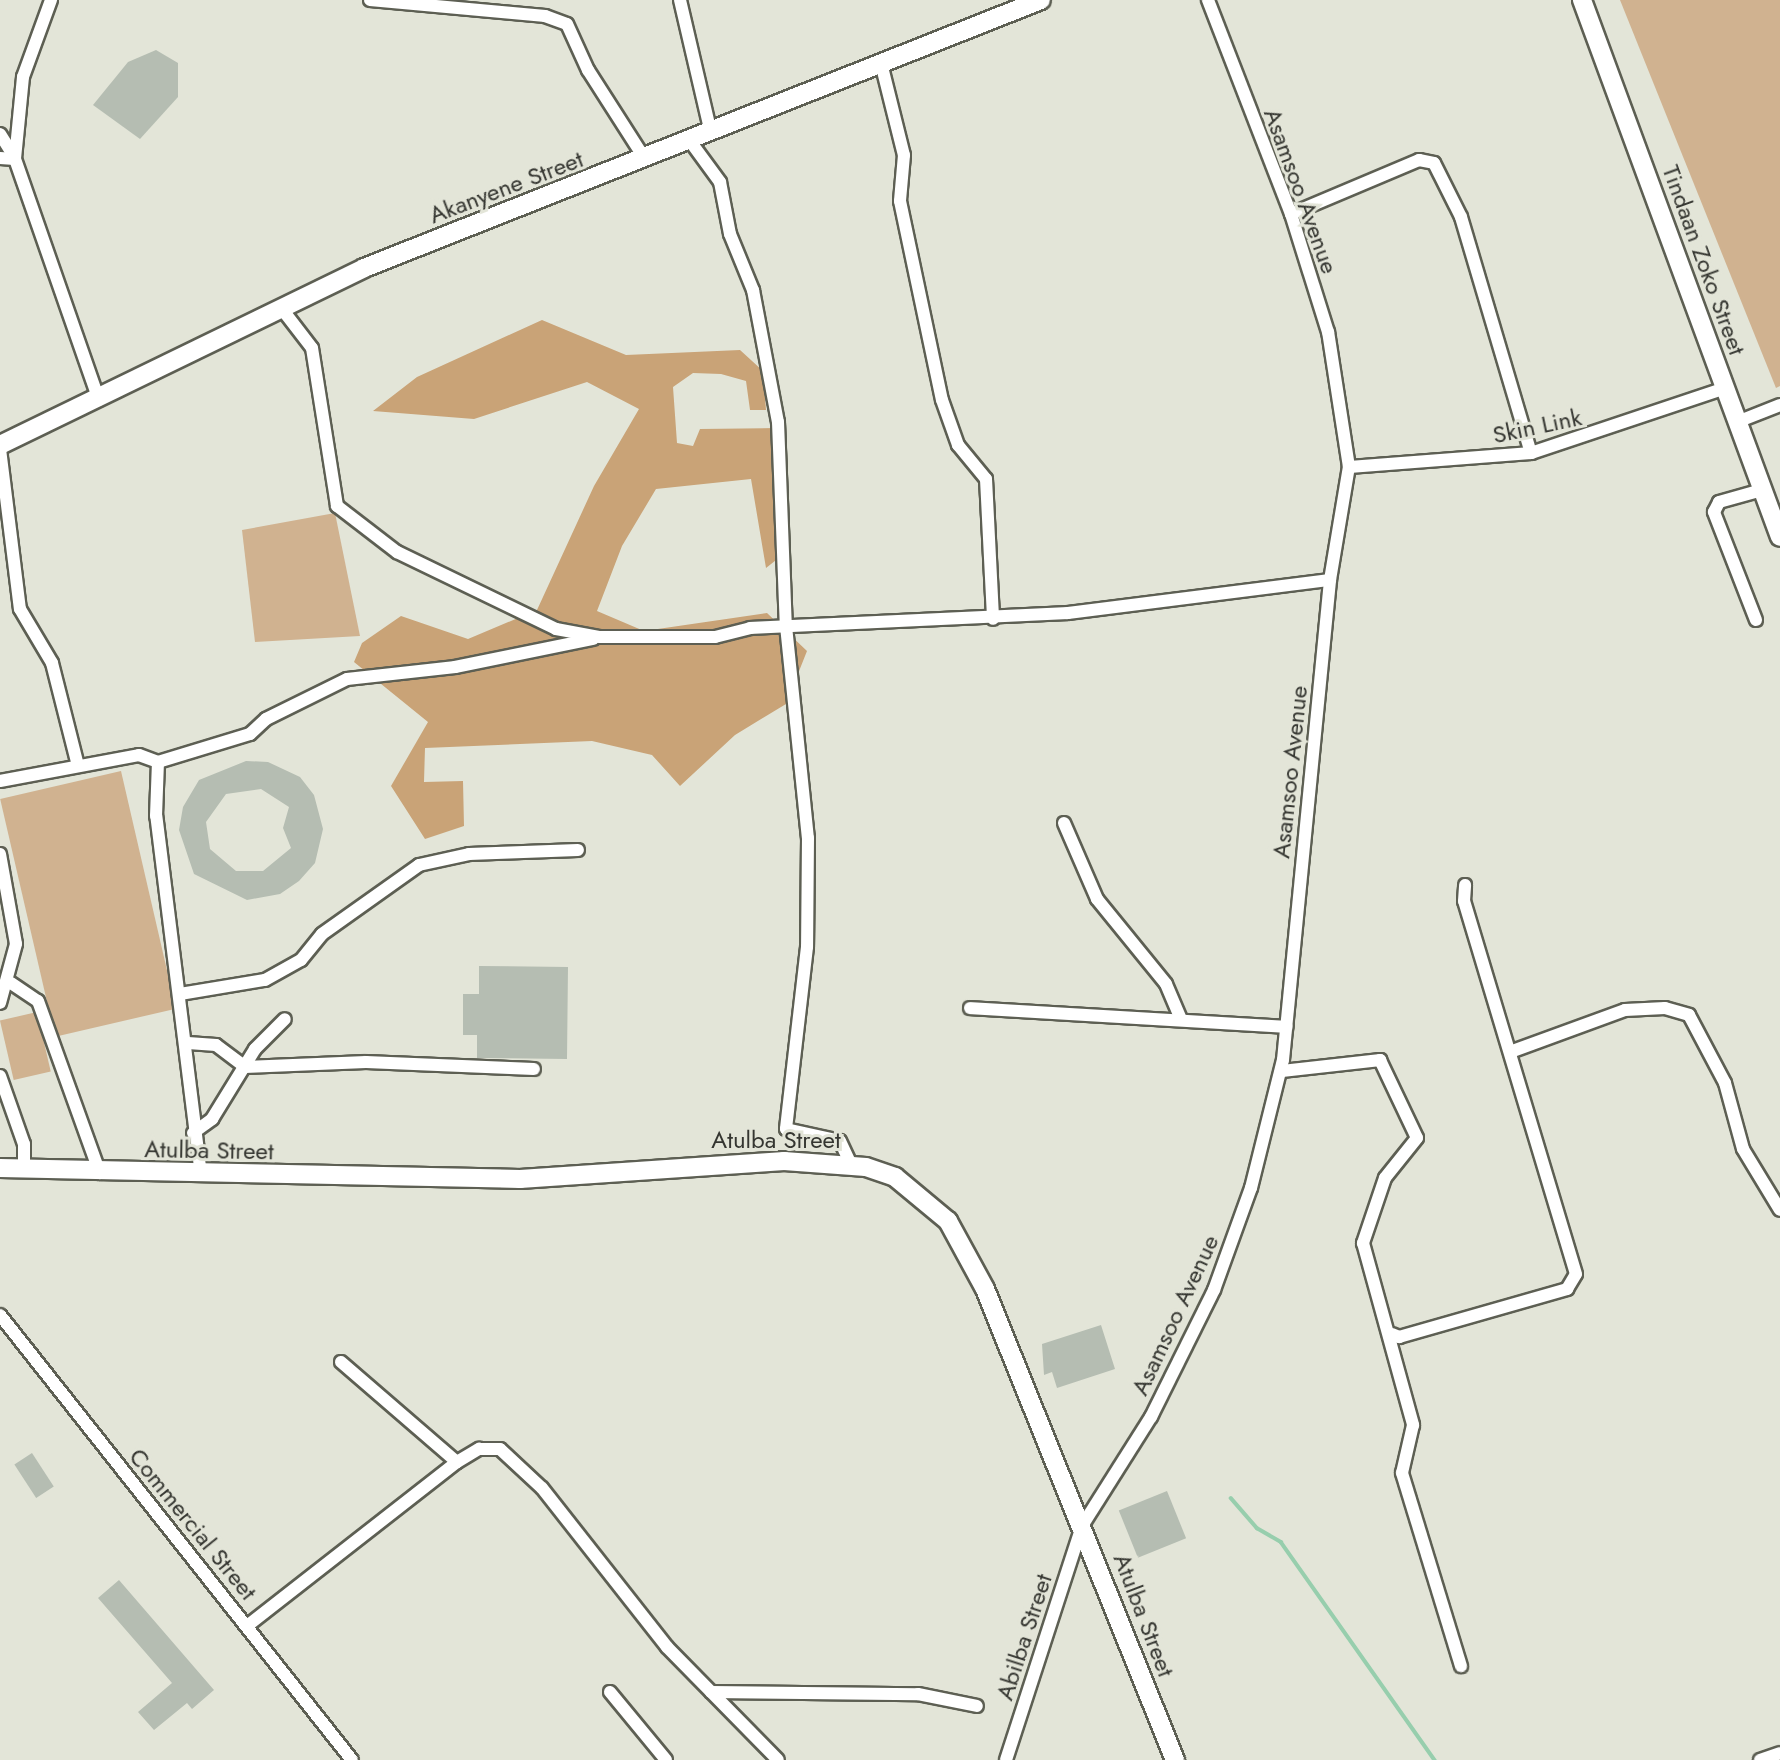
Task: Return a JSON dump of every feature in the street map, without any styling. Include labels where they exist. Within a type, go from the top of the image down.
[{"type":"street","points":[[15,159],[23,77],[51,0]]},
{"type":"street","points":[[370,0],[567,24],[588,70],[645,159]]},
{"type":"street","points":[[680,0],[711,133]]},
{"type":"street","name":"Akanyene Street","points":[[0,447],[364,268],[711,133],[1041,0]]},
{"type":"street","name":"Asamsoo Avenue","points":[[1082,1527],[1151,1417],[1214,1290],[1251,1188],[1282,1071],[1329,580],[1349,467],[1331,345],[1291,214],[1208,0]]},
{"type":"street","name":"Tindaan Zoko Street","points":[[1582,0],[1780,537]]},
{"type":"street","points":[[881,63],[904,155],[900,201],[942,400],[958,445],[986,479],[993,619]]},
{"type":"street","points":[[0,134],[15,159],[99,400]]},
{"type":"street","points":[[690,141],[720,183],[756,302],[778,422],[786,626],[808,838],[807,947],[786,1129],[841,1142],[851,1165]]},
{"type":"street","points":[[0,158],[15,159]]},
{"type":"street","points":[[1291,214],[1419,160],[1434,163],[1461,217],[1531,453]]},
{"type":"street","points":[[282,309],[312,348],[338,506],[397,552],[517,616],[600,637]]},
{"type":"street","name":"Skin Link","points":[[1349,467],[1531,453],[1725,388]]},
{"type":"street","points":[[1737,422],[1780,405]]},
{"type":"street","points":[[0,447],[20,609],[52,663],[78,766]]},
{"type":"street","points":[[1756,620],[1714,512],[1719,502],[1762,490]]},
{"type":"street","points":[[0,781],[139,755],[158,762],[250,734],[266,719],[346,679],[455,667],[600,637],[715,637],[786,626],[993,619],[1329,580]]},
{"type":"street","points":[[158,762],[156,816],[188,1043],[193,1133],[201,1175]]},
{"type":"street","points":[[1064,823],[1097,899],[1166,984],[1180,1017]]},
{"type":"street","points":[[180,994],[265,980],[301,960],[322,934],[419,865],[469,853],[578,850]]},
{"type":"street","points":[[0,854],[16,944],[11,983],[0,1003]]},
{"type":"street","points":[[1392,1334],[1399,1337],[1567,1289],[1574,1280],[1465,885]]},
{"type":"street","points":[[11,983],[38,1001],[100,1173]]},
{"type":"street","points":[[970,1008],[1014,1006],[1062,1018],[1114,1020],[1180,1017],[1286,1027]]},
{"type":"street","points":[[1510,1052],[1625,1010],[1664,1008],[1689,1015],[1725,1083],[1743,1149],[1780,1210]]},
{"type":"street","points":[[193,1133],[227,1101],[245,1067],[285,1018]]},
{"type":"street","points":[[188,1043],[216,1045],[245,1067],[366,1062],[534,1069]]},
{"type":"street","points":[[1282,1071],[1374,1059],[1385,1062],[1417,1142],[1387,1175],[1363,1240],[1392,1334],[1413,1425],[1402,1473],[1461,1666]]},
{"type":"street","points":[[0,1076],[24,1144],[24,1168]]},
{"type":"street","name":"Atulba Street","points":[[0,1168],[100,1173],[520,1180],[701,1164],[851,1165],[895,1177],[948,1220],[985,1289],[1175,1760]]},
{"type":"street","name":"Commercial Street","points":[[0,1315],[4,1331],[247,1626],[352,1760]]},
{"type":"street","points":[[341,1362],[457,1462]]},
{"type":"street","points":[[247,1626],[457,1462],[479,1449],[500,1449],[542,1488],[667,1647],[778,1760]]},
{"type":"street","name":"Abilba Street","points":[[1006,1760],[1082,1527]]},
{"type":"street","points":[[610,1692],[666,1760]]},
{"type":"street","points":[[711,1692],[918,1694],[977,1706]]},
{"type":"street","points":[[1760,1760],[1780,1753]]},
{"type":"shaded area","points":[[1620,0],[1780,0],[1780,386],[1776,388]]},
{"type":"shaded area","points":[[542,320],[626,355],[740,350],[763,371],[766,410],[750,410],[746,381],[721,374],[693,373],[673,387],[677,443],[693,446],[700,429],[776,428],[785,553],[766,568],[751,479],[656,489],[622,546],[597,611],[644,631],[767,613],[807,651],[786,704],[735,735],[680,786],[652,755],[592,741],[425,748],[424,782],[463,781],[464,826],[425,839],[391,786],[428,722],[354,662],[362,643],[401,616],[468,639],[537,610],[594,486],[639,409],[587,382],[474,419],[373,411],[417,377]]},
{"type":"shaded area","points":[[335,513],[360,636],[255,642],[242,530]]},
{"type":"shaded area","points":[[121,771],[176,1009],[55,1037],[0,799]]},
{"type":"shaded area","points":[[37,1012],[51,1071],[14,1080],[0,1021]]},
{"type":"building","points":[[156,50],[178,63],[178,97],[140,139],[93,105],[128,62]]},
{"type":"building","points":[[246,761],[268,762],[300,777],[314,795],[323,829],[315,863],[299,881],[280,894],[247,900],[194,874],[179,830],[183,807],[199,780]],"holes":[[[261,789],[289,807],[283,828],[291,848],[263,871],[236,871],[210,849],[206,822],[226,794]]]},
{"type":"building","points":[[479,966],[568,967],[567,1059],[477,1058],[477,1035],[463,1035],[463,994],[479,994]]},
{"type":"building","points":[[1101,1325],[1115,1369],[1057,1388],[1052,1372],[1044,1375],[1042,1344]]},
{"type":"building","points":[[32,1453],[54,1487],[36,1498],[14,1464]]},
{"type":"building","points":[[1167,1491],[1186,1538],[1138,1558],[1119,1510]]},
{"type":"building","points":[[119,1580],[214,1690],[192,1709],[187,1703],[154,1730],[138,1712],[172,1683],[98,1598]]},
{"type":"waterway","points":[[1231,1498],[1257,1528],[1281,1542],[1435,1760]]}]
